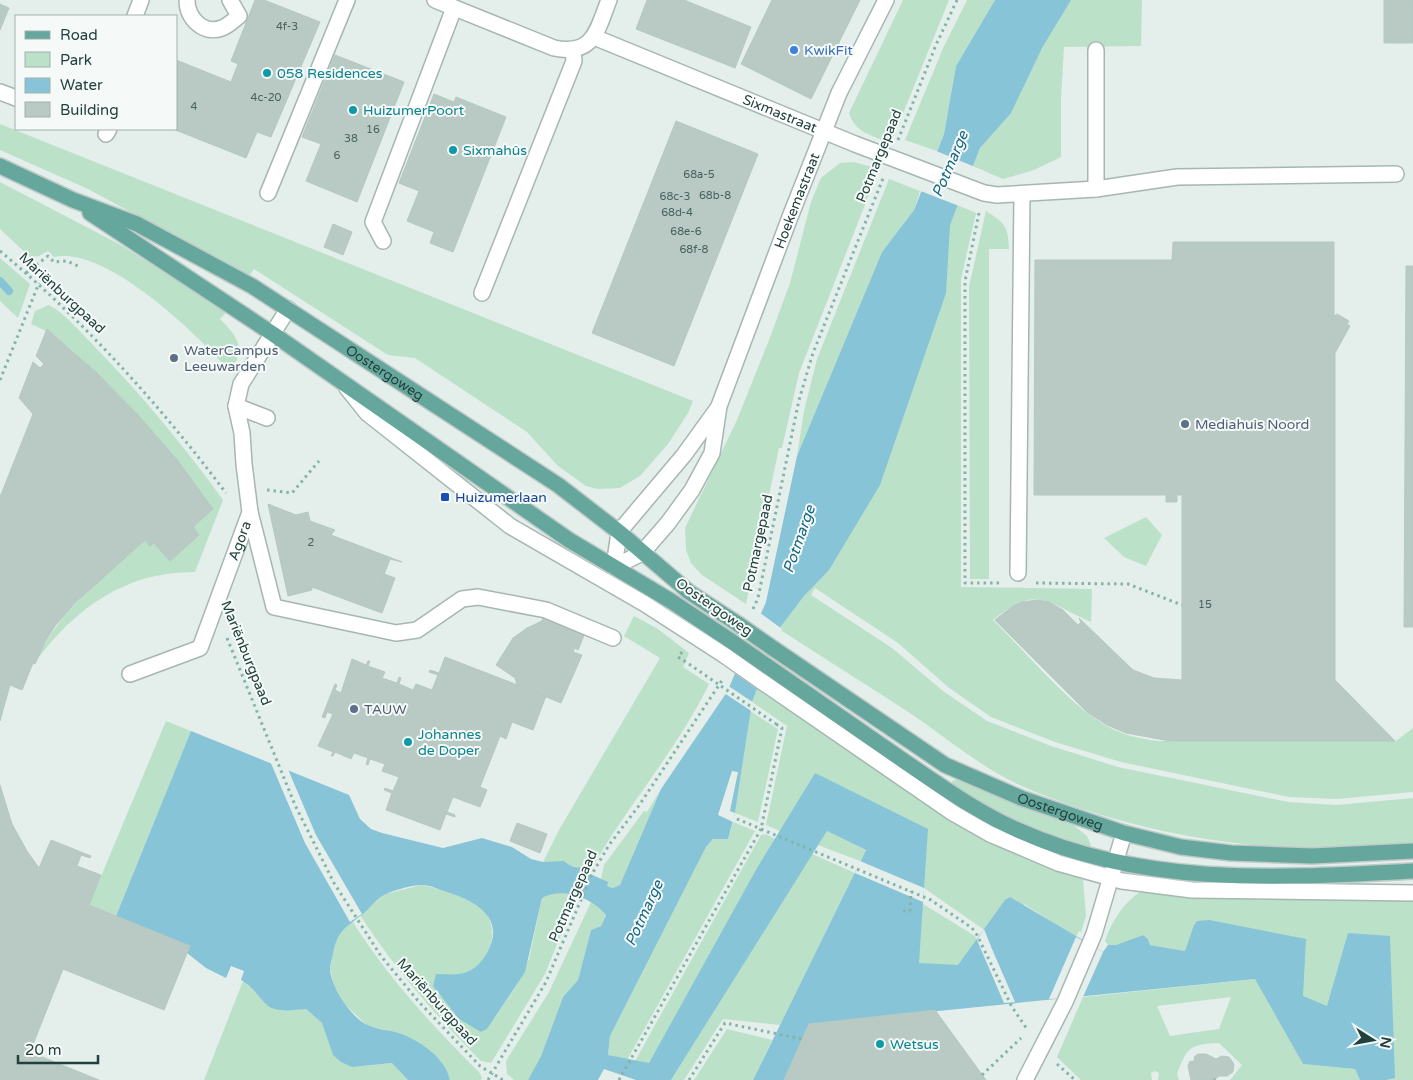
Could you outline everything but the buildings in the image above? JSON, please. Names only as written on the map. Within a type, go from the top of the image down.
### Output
[{"type":"main road","name":"Oostergoweg","points":[[0,166],[73,200],[137,224],[180,245],[288,309],[558,485],[619,532],[689,592],[945,765],[1021,798],[1124,833],[1181,847],[1231,853],[1312,856],[1413,850]]},
{"type":"main road","name":"Oostergoweg","points":[[73,200],[272,334],[536,518],[671,600],[946,790],[986,814],[1049,843],[1116,863],[1169,872],[1219,876],[1413,872]]},
{"type":"street","points":[[134,15],[141,0]]},
{"type":"street","points":[[183,9],[206,29],[223,28],[239,16],[230,0]]},
{"type":"street","points":[[268,193],[347,0]]},
{"type":"street","points":[[435,0],[554,48],[573,50],[584,46],[594,37],[609,0]]},
{"type":"street","name":"Hoekemastraat","points":[[614,567],[642,553],[668,523],[692,490],[712,452],[719,406],[823,131],[838,93],[886,0]]},
{"type":"street","points":[[383,241],[373,222],[454,8]]},
{"type":"street","name":"Sixmastraat","points":[[594,37],[823,131],[968,187],[997,195],[1096,189],[1177,177],[1396,174]]},
{"type":"street","points":[[482,293],[574,61],[573,50]]},
{"type":"street","points":[[1096,50],[1096,189]]},
{"type":"street","points":[[0,92],[15,98]]},
{"type":"street","points":[[1018,573],[1022,194]]},
{"type":"street","name":"Agora","points":[[130,674],[200,648],[250,512],[242,433],[236,406],[241,384],[288,309]]},
{"type":"street","name":"Oostergoweg","points":[[343,383],[367,413],[510,526],[645,604],[724,655],[954,813],[990,834],[1058,863],[1112,878],[1158,887],[1192,890],[1413,893]]},
{"type":"street","points":[[236,406],[266,418]]},
{"type":"street","name":"Hoekemastraat","points":[[619,532],[684,455],[719,406]]},
{"type":"street","points":[[250,512],[274,607],[396,633],[416,630],[462,599],[478,597],[546,610],[613,638]]},
{"type":"street","points":[[614,567],[619,532]]},
{"type":"street","points":[[1025,1080],[1065,1002],[1094,934],[1124,833]]},
{"type":"path","name":"Potmargepaad","points":[[751,615],[758,598],[799,400],[813,353],[936,45],[957,0]]},
{"type":"path","name":"Mariënburgpaad","points":[[0,250],[39,283],[165,414],[231,500],[246,487]]},
{"type":"path","points":[[26,273],[48,256],[54,262],[67,261],[78,266]]},
{"type":"path","points":[[0,380],[39,283]]},
{"type":"path","points":[[246,487],[292,493],[319,461]]},
{"type":"path","name":"Mariënburgpaad","points":[[215,609],[308,834],[356,918],[382,956],[440,1026],[480,1066],[503,1080]]},
{"type":"path","points":[[619,1080],[761,829],[782,728],[688,664]]},
{"type":"path","name":"Potmargepaad","points":[[488,1080],[546,982],[581,904],[592,874],[609,845],[638,807],[718,689],[726,673]]},
{"type":"path","points":[[734,818],[931,900],[972,928],[977,934],[1012,1007]]},
{"type":"path","points":[[903,911],[910,911],[910,891]]},
{"type":"path","points":[[689,1080],[725,1023],[802,1039]]},
{"type":"path","points":[[982,1075],[1028,1031]]},
{"type":"green space","points":[[903,0],[949,0],[891,143],[871,136],[860,129],[849,113]]},
{"type":"green space","points":[[967,0],[995,0],[956,66],[944,134],[937,151],[905,140],[944,46]]},
{"type":"green space","points":[[1058,0],[1142,0],[1141,46],[1064,47],[1061,98],[1061,157],[1034,170],[1003,179],[973,166],[980,148]]},
{"type":"green space","points":[[0,124],[693,401],[688,413],[668,444],[640,476],[620,488],[598,489],[586,486],[558,466],[527,432],[415,358],[388,355],[254,269],[249,276],[88,189],[0,150]]},
{"type":"green space","points":[[854,162],[879,169],[799,373],[782,448],[779,448],[746,604],[702,575],[691,563],[686,550],[685,528],[737,420],[769,340],[790,283],[811,202],[821,178],[840,163]]},
{"type":"green space","points":[[889,179],[920,191],[914,210],[882,252],[797,456],[804,411],[817,359]]},
{"type":"green space","points":[[0,182],[119,244],[227,311],[220,319],[236,338],[239,349],[231,372],[175,317],[150,296],[124,279],[99,265],[75,257],[54,257],[48,251],[39,256],[30,257],[0,229]]},
{"type":"green space","points":[[957,205],[976,213],[961,279],[961,587],[1092,589],[1091,622],[1042,600],[1021,602],[993,620],[1062,691],[1092,716],[1119,732],[1158,741],[1396,741],[1413,728],[1413,792],[1336,799],[1289,797],[1121,762],[1055,742],[991,717],[948,687],[898,643],[815,588],[811,595],[892,648],[943,691],[987,721],[1051,746],[1118,767],[1288,802],[1336,805],[1413,798],[1413,842],[1365,847],[1265,846],[1165,831],[1116,819],[1069,804],[1024,787],[994,772],[913,715],[779,629],[804,596]]},
{"type":"green space","points":[[986,211],[1004,226],[1008,235],[1009,249],[989,249],[989,579],[970,579],[969,287]]},
{"type":"green space","points":[[0,258],[30,284],[18,318],[0,301]]},
{"type":"green space","points":[[49,305],[73,324],[145,402],[223,500],[195,572],[170,573],[147,578],[105,596],[68,625],[36,661],[57,626],[70,610],[145,540],[150,546],[154,543],[198,537],[199,535],[193,527],[213,509],[157,436],[115,391],[47,329],[46,331],[31,324],[35,311]]},
{"type":"green space","points":[[1146,517],[1162,535],[1146,566],[1124,557],[1104,538]]},
{"type":"green space","points":[[634,616],[658,629],[689,653],[683,667],[709,684],[666,757],[618,826],[589,873],[579,868],[543,862],[559,830],[660,658],[624,636]]},
{"type":"green space","points":[[755,688],[768,697],[770,695],[958,823],[1005,849],[1083,879],[1086,916],[1081,932],[1079,931],[1076,937],[1024,904],[992,949],[983,929],[924,888],[906,881],[815,773],[780,831],[766,825],[787,726],[752,702]]},
{"type":"green space","points":[[750,711],[778,729],[758,822],[735,813]]},
{"type":"green space","points":[[166,721],[191,731],[116,916],[89,905]]},
{"type":"green space","points":[[958,779],[1072,824],[1087,836],[1091,845],[1088,847],[1053,835],[1002,813],[954,786],[952,781]]},
{"type":"green space","points":[[661,789],[620,885],[613,888],[607,886],[601,878],[604,865],[644,811],[647,812]]},
{"type":"green space","points":[[733,822],[755,831],[627,1060],[608,1055],[610,1036],[706,847],[713,839],[728,839]]},
{"type":"green space","points":[[827,831],[866,850],[860,861],[818,845]]},
{"type":"green space","points":[[766,834],[775,839],[649,1064],[635,1061],[761,835]]},
{"type":"green space","points":[[812,854],[855,873],[780,1025],[723,1019],[684,1080],[671,1080]]},
{"type":"green space","points":[[422,885],[451,892],[471,900],[485,911],[490,920],[492,939],[490,949],[478,966],[462,975],[436,975],[436,992],[481,1032],[487,1029],[516,986],[529,959],[542,898],[559,893],[576,897],[545,974],[491,1063],[481,1061],[432,1009],[387,954],[360,915],[385,894]]},
{"type":"green space","points":[[1141,891],[1192,897],[1413,899],[1413,1080],[1386,1080],[1384,1046],[1331,1024],[1288,987],[1185,951],[1150,945],[1148,939],[1143,935],[1116,945],[1108,945],[1105,941],[1115,919],[1129,901]]},
{"type":"green space","points":[[915,899],[975,936],[977,940],[967,969],[919,963]]},
{"type":"green space","points":[[591,902],[599,906],[606,914],[601,926],[591,930],[578,980],[563,997],[541,1056],[528,1080],[514,1080],[507,1074],[506,1061],[549,992]]},
{"type":"green space","points":[[352,921],[395,981],[427,1018],[479,1072],[481,1080],[450,1080],[441,1061],[425,1047],[399,1033],[368,1026],[345,1005],[334,985],[330,969],[336,938]]},
{"type":"green space","points":[[1256,979],[1303,1064],[1355,1069],[1360,1080],[1230,1080],[1242,1065],[1219,1043],[1202,1044],[1191,1049],[1184,1058],[1177,1074],[1179,1080],[1158,1080],[1159,1073],[1155,1071],[1151,1073],[1152,1080],[1081,1080],[1057,1057],[1083,997]],"holes":[[[1231,997],[1219,1029],[1170,1036],[1157,1006]]]},
{"type":"green space","points":[[243,981],[276,1007],[283,1009],[306,1009],[322,1023],[352,1067],[393,1063],[408,1080],[204,1080]]},
{"type":"green space","points":[[727,1029],[772,1040],[753,1080],[694,1080]]},
{"type":"water","name":"Potmarge","points":[[995,0],[1071,0],[1042,48],[1011,113],[980,148],[950,225],[946,293],[880,485],[829,570],[804,596],[779,629],[752,702],[735,813],[728,839],[713,839],[706,847],[610,1036],[608,1055],[649,1063],[757,868],[815,773],[928,829],[919,963],[958,965],[1005,900],[1010,897],[1103,952],[1108,945],[1116,945],[1143,935],[1148,939],[1150,945],[1185,951],[1197,921],[1209,920],[1306,939],[1303,996],[1327,1006],[1348,933],[1390,936],[1395,1078],[1360,1080],[1355,1069],[1303,1064],[1255,979],[809,1024],[784,1080],[753,1080],[866,850],[827,831],[671,1080],[636,1080],[604,1069],[598,1080],[528,1080],[541,1056],[563,997],[578,980],[591,930],[601,926],[606,915],[593,903],[576,896],[558,893],[542,898],[525,972],[487,1029],[481,1032],[459,1019],[433,986],[436,974],[459,974],[471,970],[482,961],[487,953],[492,940],[493,929],[490,920],[476,905],[466,899],[430,886],[409,887],[383,896],[340,935],[335,946],[330,969],[334,985],[350,1010],[363,1023],[399,1033],[423,1045],[443,1064],[450,1080],[408,1080],[392,1063],[352,1067],[341,1062],[333,1055],[322,1023],[306,1009],[285,1010],[271,1008],[250,986],[241,980],[244,971],[231,966],[226,978],[206,968],[187,953],[190,946],[116,916],[191,731],[349,795],[360,819],[371,829],[382,833],[443,848],[482,838],[512,847],[531,859],[543,862],[564,861],[571,866],[585,866],[586,872],[608,882],[607,886],[613,888],[620,885],[661,789],[727,692],[766,602],[797,456],[882,252],[914,210],[944,134],[956,66]]},
{"type":"pier","points":[[934,150],[975,167],[959,206],[918,190]]},
{"type":"pier","points":[[759,612],[782,629],[757,689],[733,672]]},
{"type":"pier","points":[[727,685],[754,703],[753,712],[724,693]]},
{"type":"pier","points":[[270,761],[287,767],[316,835],[362,914],[350,922],[305,843]]},
{"type":"pier","points":[[732,771],[738,772],[730,811],[735,813],[733,822],[718,815]]},
{"type":"pier","points":[[860,861],[924,888],[923,902],[855,873]]},
{"type":"pier","points":[[984,929],[1015,1002],[1004,1003],[977,940]]},
{"type":"pier","points":[[1076,937],[1103,952],[1083,997],[1049,999]]},
{"type":"waterway","points":[[0,281],[9,291]]},
{"type":"place","name":"KwikFit","points":[[794,50]]},
{"type":"place","name":"058 Residences","points":[[267,73]]},
{"type":"place","name":"HuizumerPoort","points":[[353,110]]},
{"type":"place","name":"Sixmahûs","points":[[453,150]]},
{"type":"place","name":"WaterCampus Leeuwarden","points":[[174,358]]},
{"type":"place","name":"Mediahuis Noord","points":[[1185,424]]},
{"type":"place","name":"Huizumerlaan","points":[[445,497]]},
{"type":"place","name":"TAUW","points":[[354,709]]},
{"type":"place","name":"Johannes de Doper","points":[[408,742]]},
{"type":"place","name":"Wetsus","points":[[880,1044]]}]
